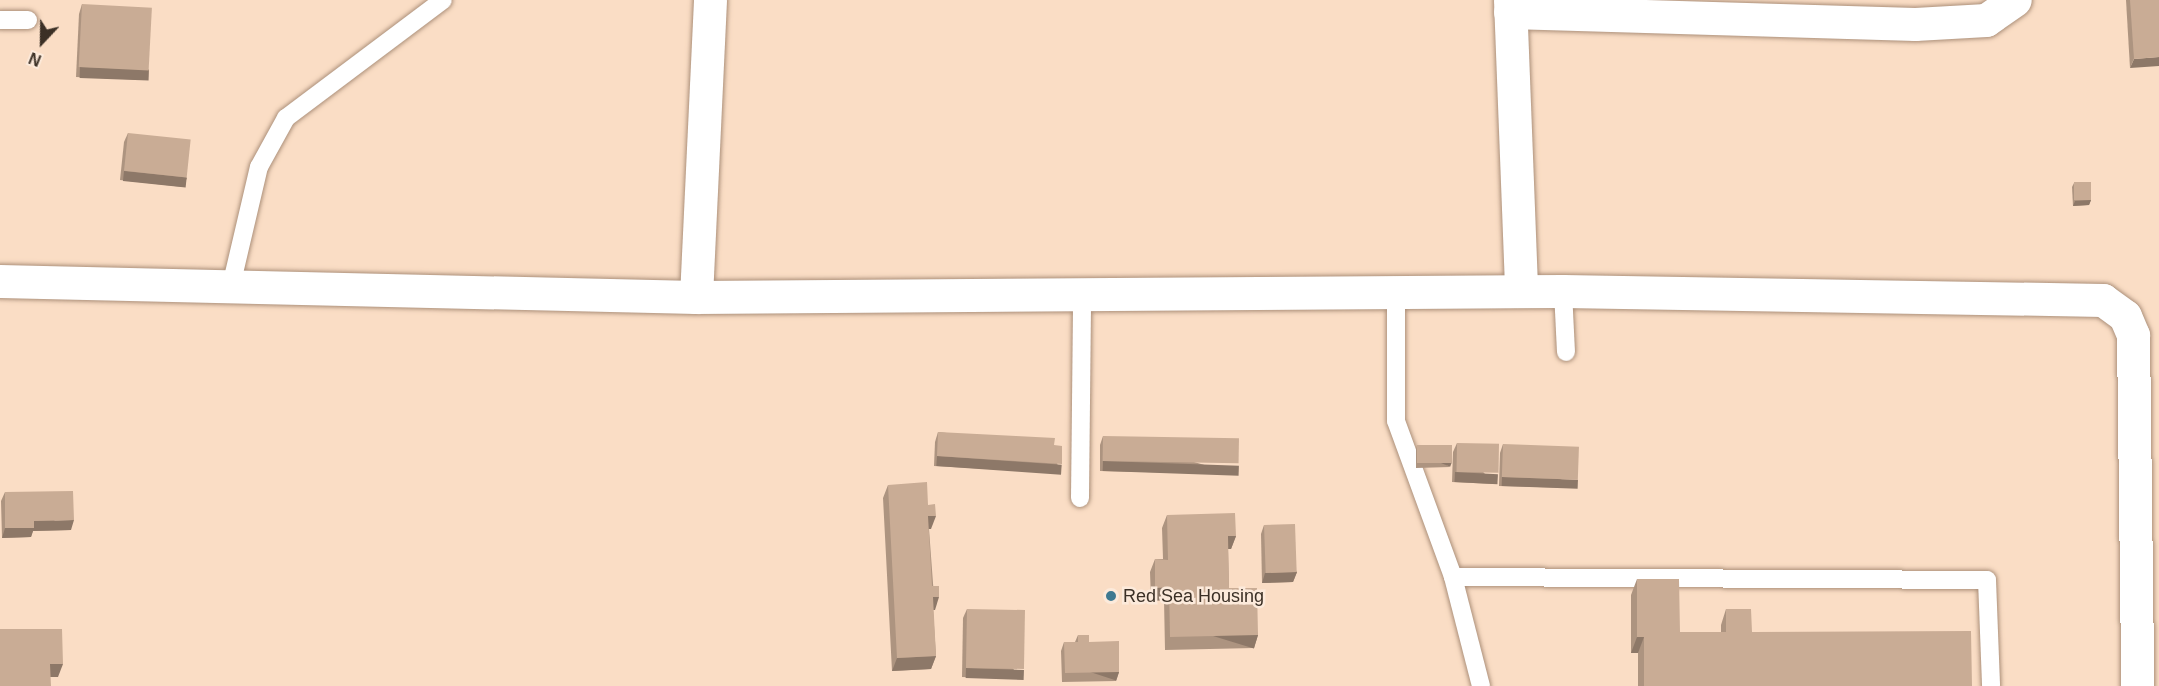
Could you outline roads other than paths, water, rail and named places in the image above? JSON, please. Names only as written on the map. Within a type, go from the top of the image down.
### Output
[{"type":"street","points":[[696,297],[710,0]]},
{"type":"street","points":[[1521,291],[1510,6],[1916,24],[1986,20],[2015,0]]},
{"type":"street","points":[[0,281],[696,297],[1563,291],[2103,300],[2125,316],[2133,334],[2137,686]]},
{"type":"lane","points":[[231,286],[259,167],[286,118],[443,0]]},
{"type":"lane","points":[[0,20],[28,20]]},
{"type":"lane","points":[[1396,291],[1396,421],[1453,577],[1481,686]]},
{"type":"lane","points":[[1563,291],[1566,352]]},
{"type":"lane","points":[[1080,498],[1082,294]]},
{"type":"lane","points":[[1453,577],[1987,580],[1991,686]]},
{"type":"place","name":"Red Sea Housing","points":[[1111,596]]}]
